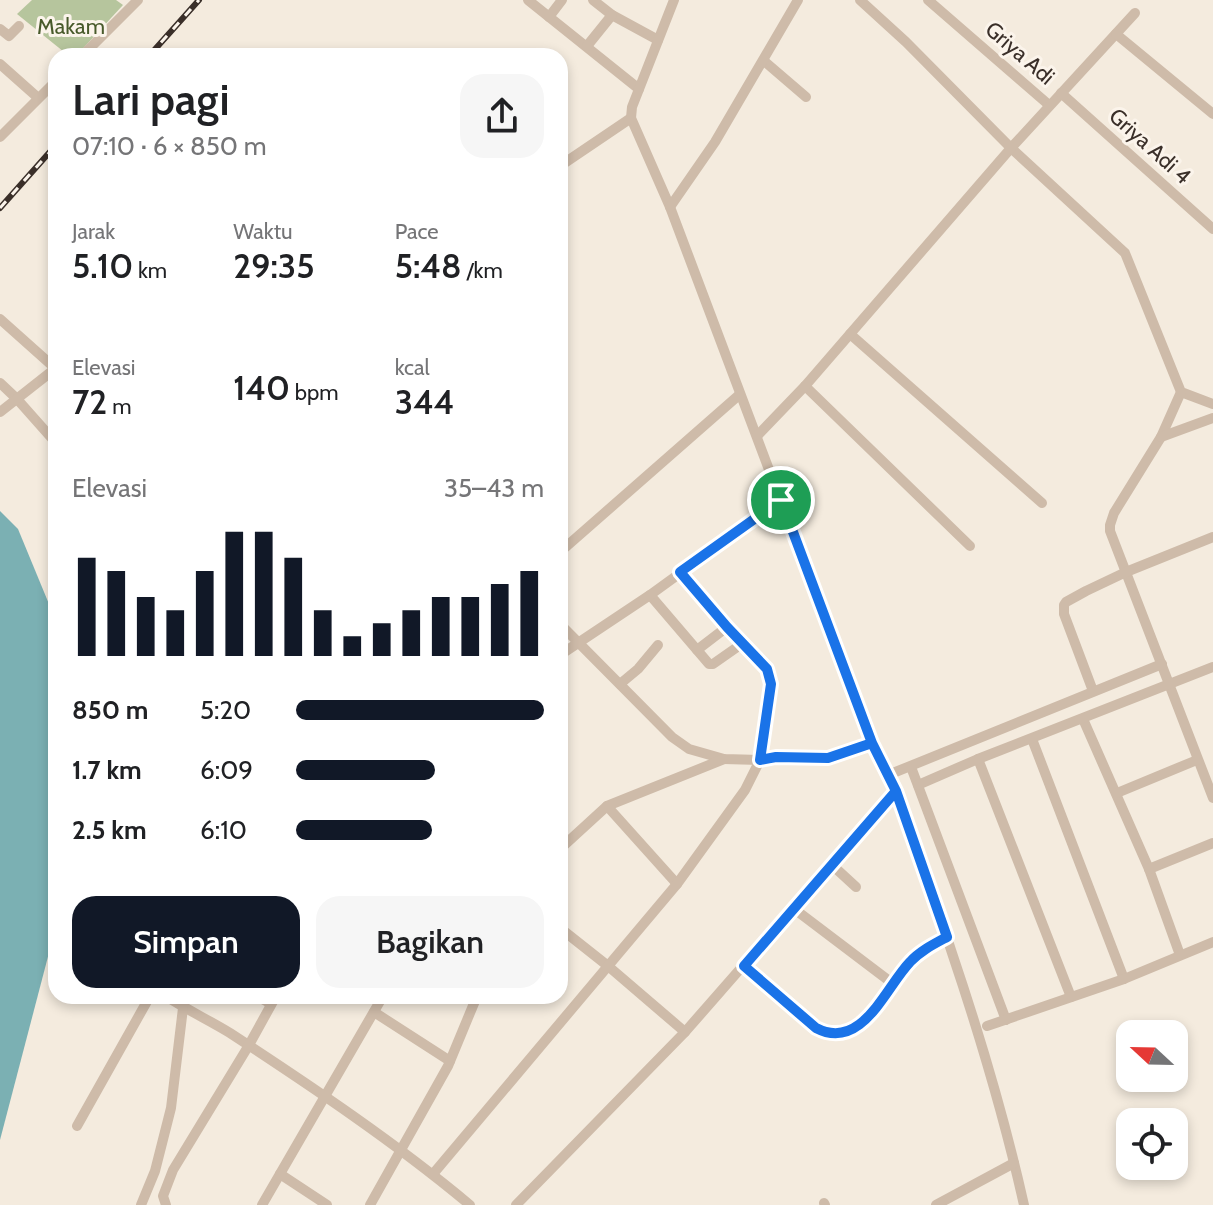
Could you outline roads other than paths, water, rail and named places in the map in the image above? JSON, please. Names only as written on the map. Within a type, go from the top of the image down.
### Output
[{"type":"street","points":[[90,48],[138,0]]},
{"type":"street","points":[[528,0],[639,89]]},
{"type":"street","points":[[549,17],[562,0]]},
{"type":"street","points":[[593,0],[612,15],[658,40]]},
{"type":"street","points":[[674,0],[632,107],[631,118],[670,207],[872,743],[896,791],[977,1029],[1024,1205]]},
{"type":"street","points":[[860,0],[916,51],[1011,148],[1125,253],[1181,392],[1161,437],[1114,513],[1110,531],[1213,798]]},
{"type":"street","name":"Griya Adi","points":[[928,0],[1049,105]]},
{"type":"street","points":[[670,207],[715,142],[764,61],[794,1]]},
{"type":"street","points":[[757,436],[805,386],[1049,105],[1135,13]]},
{"type":"street","points":[[587,46],[612,15]]},
{"type":"street","points":[[0,29],[9,36],[19,26]]},
{"type":"street","points":[[1116,34],[1213,114]]},
{"type":"street","points":[[764,61],[806,97]]},
{"type":"street","points":[[0,64],[36,96]]},
{"type":"street","points":[[3,129],[48,88]]},
{"type":"street","name":"Griya Adi 4","points":[[1061,93],[1213,229]]},
{"type":"street","points":[[568,161],[631,118]]},
{"type":"street","points":[[0,319],[48,362]]},
{"type":"street","points":[[850,334],[1042,503]]},
{"type":"street","points":[[0,412],[48,375]]},
{"type":"street","points":[[0,383],[48,432]]},
{"type":"street","points":[[805,386],[970,546]]},
{"type":"street","points":[[1181,392],[1213,404]]},
{"type":"street","points":[[568,545],[739,395]]},
{"type":"street","points":[[1161,437],[1213,418]]},
{"type":"street","points":[[568,650],[781,500]]},
{"type":"street","points":[[1093,691],[1064,614],[1064,605],[1126,572],[1213,537]]},
{"type":"street","points":[[433,1174],[677,884],[745,790],[760,760],[771,684],[767,669],[680,572]]},
{"type":"street","points":[[650,595],[707,663],[711,665],[743,643]]},
{"type":"street","points":[[697,650],[727,627]]},
{"type":"street","points":[[568,632],[672,737],[689,749],[724,759],[828,758],[872,743]]},
{"type":"street","points":[[620,684],[638,669],[658,645]]},
{"type":"street","points":[[888,775],[1162,664]]},
{"type":"street","points":[[918,785],[1213,667]]},
{"type":"street","points":[[1083,719],[1149,869],[1180,955]]},
{"type":"street","points":[[1032,739],[1124,979]]},
{"type":"street","points":[[568,842],[607,806],[724,759]]},
{"type":"street","points":[[978,759],[1071,997]]},
{"type":"street","points":[[1117,793],[1197,760]]},
{"type":"street","points":[[911,767],[1006,1020]]},
{"type":"street","points":[[516,1205],[685,1032],[896,791]]},
{"type":"street","points":[[607,806],[677,884]]},
{"type":"street","points":[[1149,869],[1213,843]]},
{"type":"street","points":[[831,864],[856,887]]},
{"type":"street","points":[[793,908],[892,983]]},
{"type":"street","points":[[568,934],[685,1032]]},
{"type":"street","points":[[744,966],[816,1028],[829,1033],[842,1033],[858,1026],[869,1016],[911,960],[947,937]]},
{"type":"street","points":[[987,1026],[1124,979],[1213,942]]},
{"type":"street","points":[[77,1126],[146,1004]]},
{"type":"street","points":[[177,1004],[249,1045],[433,1174],[470,1205]]},
{"type":"street","points":[[166,1205],[163,1196],[173,1170],[272,1004]]},
{"type":"street","points":[[262,1205],[378,1004]]},
{"type":"street","points":[[370,1205],[450,1061],[474,1004]]},
{"type":"street","points":[[141,1205],[155,1171],[171,1108],[183,1008]]},
{"type":"street","points":[[374,1012],[450,1061]]},
{"type":"street","points":[[936,1205],[1014,1163]]},
{"type":"street","points":[[155,1171],[173,1170]]},
{"type":"street","points":[[280,1174],[327,1205]]},
{"type":"water","points":[[0,511],[18,529],[48,602],[48,957],[0,1140]]},
{"type":"railway","points":[[156,48],[199,0]]},
{"type":"railway","points":[[0,208],[48,154]]},
{"type":"park label","name":"Makam","points":[[71,26]]}]
